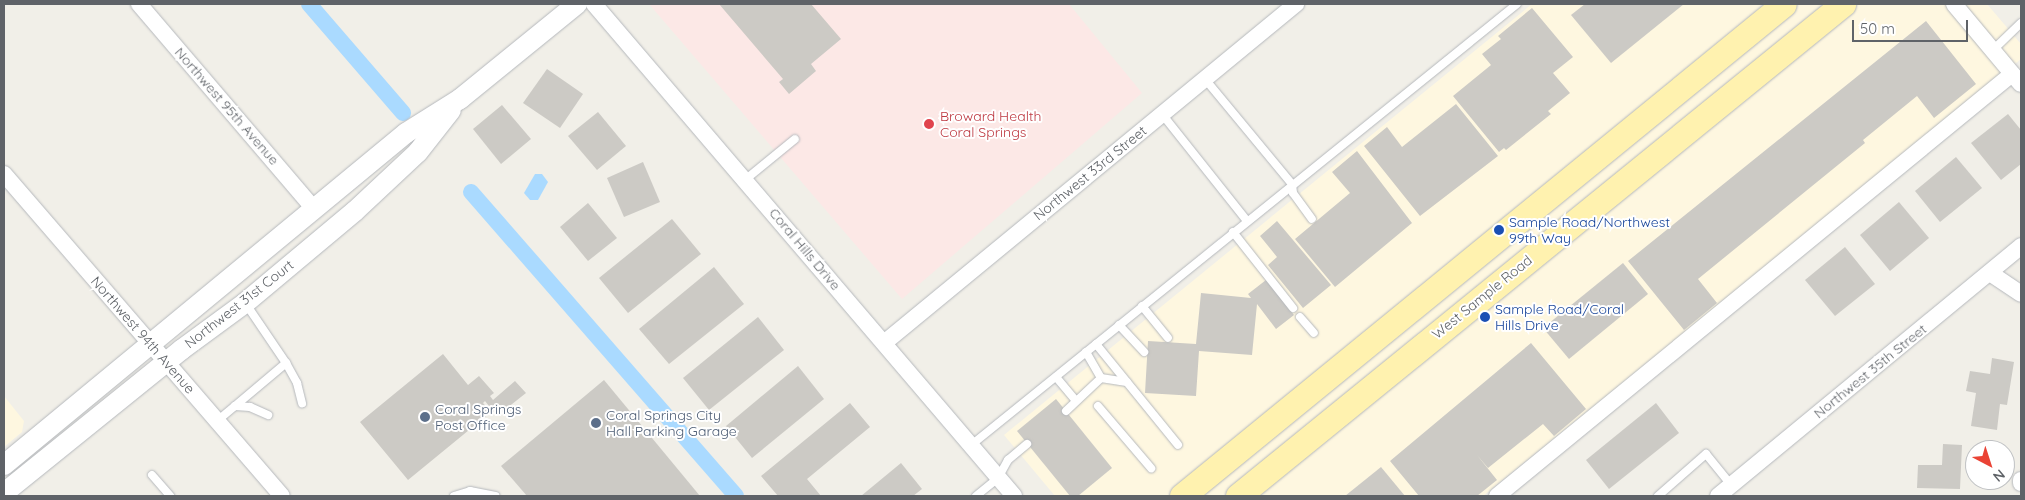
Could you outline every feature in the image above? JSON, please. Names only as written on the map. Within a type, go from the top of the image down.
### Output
[{"type":"main road","points":[[1182,496],[1784,4]]},
{"type":"main road","name":"West Sample Road","points":[[1238,496],[1843,4]]},
{"type":"main road","points":[[1498,284],[1507,253],[1571,197],[1617,140]]},
{"type":"main road","points":[[1430,339],[1473,279],[1475,257]]},
{"type":"street","name":"Northwest 95th Avenue","points":[[139,4],[314,209]]},
{"type":"street","name":"Northwest 31st Court","points":[[4,465],[406,133],[460,99],[577,4]]},
{"type":"street","name":"Coral Hills Drive","points":[[594,4],[746,179],[1014,496]]},
{"type":"street","name":"Northwest 33rd Street","points":[[884,343],[1296,4]]},
{"type":"street","points":[[1497,496],[2017,79],[1954,4]]},
{"type":"street","name":"Northwest 31st Court","points":[[4,493],[166,362],[245,303],[397,173],[418,152],[460,99]]},
{"type":"street","name":"Northwest 94th Avenue","points":[[4,174],[282,496]]},
{"type":"street","name":"Northwest 35th Street","points":[[1718,496],[2021,246]]},
{"type":"street","points":[[1990,273],[2021,294]]},
{"type":"lane","points":[[970,446],[1517,4]]},
{"type":"lane","points":[[1993,50],[2021,23]]},
{"type":"lane","points":[[1205,79],[1292,184],[1293,193],[1312,219]]},
{"type":"lane","points":[[1162,114],[1247,221]]},
{"type":"lane","points":[[746,179],[795,139]]},
{"type":"lane","points":[[1233,232],[1293,308]]},
{"type":"lane","points":[[245,303],[286,362],[297,383],[302,403]]},
{"type":"lane","points":[[1142,306],[1168,338]]},
{"type":"lane","points":[[1300,317],[1314,333]]},
{"type":"lane","points":[[1119,325],[1144,352]]},
{"type":"lane","points":[[1096,344],[1178,445]]},
{"type":"lane","points":[[1086,352],[1101,378]]},
{"type":"lane","points":[[217,421],[286,362]]},
{"type":"lane","points":[[1056,377],[1075,400]]},
{"type":"lane","points":[[1066,411],[1075,400],[1101,378],[1127,382]]},
{"type":"lane","points":[[235,406],[250,407],[268,415]]},
{"type":"lane","points":[[1098,406],[1151,468]]},
{"type":"lane","points":[[976,496],[998,478],[1008,460],[1026,445]]},
{"type":"lane","points":[[1658,496],[1706,454],[1731,485]]},
{"type":"lane","points":[[152,475],[170,496]]},
{"type":"lane","points":[[454,496],[470,491],[496,496]]},
{"type":"shaded area","name":"Broward Health Coral Springs","points":[[649,4],[1069,4],[1142,93],[902,299]]},
{"type":"shaded area","points":[[1532,4],[1987,4],[2021,44],[2021,59],[1483,496],[1055,496],[1004,435]]},
{"type":"shaded area","points":[[4,396],[24,421],[22,432],[4,447]]},
{"type":"water","points":[[535,174],[542,174],[548,182],[538,200],[530,200],[524,193]]},
{"type":"building","points":[[719,4],[811,4],[841,39],[811,64],[816,71],[789,94],[779,82],[783,79]]},
{"type":"building","points":[[1585,4],[1684,4],[1611,63],[1571,15]]},
{"type":"building","points":[[1532,8],[1573,57],[1553,73],[1570,93],[1548,111],[1551,114],[1506,150],[1504,148],[1499,152],[1453,96],[1491,65],[1482,54],[1501,39],[1498,36]]},
{"type":"building","points":[[1926,21],[1976,84],[1934,118],[1917,96],[1863,140],[1865,143],[1698,279],[1717,303],[1684,330],[1628,261]]},
{"type":"building","points":[[547,69],[583,94],[560,128],[523,103]]},
{"type":"building","points":[[1456,104],[1498,156],[1420,216],[1364,146],[1387,127],[1402,147]]},
{"type":"building","points":[[502,105],[531,139],[501,164],[473,129]]},
{"type":"building","points":[[598,112],[626,146],[597,170],[568,136]]},
{"type":"building","points":[[2008,114],[2021,130],[2021,164],[2001,180],[1971,143]]},
{"type":"building","points":[[1357,151],[1412,223],[1335,287],[1295,239],[1350,193],[1332,172]]},
{"type":"building","points":[[1956,157],[1982,188],[1940,222],[1915,191]]},
{"type":"building","points":[[643,162],[660,202],[624,217],[607,178]]},
{"type":"building","points":[[1899,202],[1929,238],[1890,271],[1860,235]]},
{"type":"building","points":[[588,203],[617,238],[588,261],[560,227]]},
{"type":"building","points":[[672,219],[701,254],[628,313],[599,278]]},
{"type":"building","points":[[1277,221],[1331,285],[1303,308],[1268,265],[1277,257],[1260,236]]},
{"type":"building","points":[[1845,247],[1875,284],[1835,316],[1805,280]]},
{"type":"building","points":[[1623,263],[1648,294],[1569,359],[1543,328]]},
{"type":"building","points":[[714,267],[744,304],[669,364],[639,329]]},
{"type":"building","points":[[1266,280],[1294,315],[1276,329],[1257,304],[1252,355],[1199,351],[1196,396],[1145,393],[1148,341],[1196,344],[1201,293],[1251,298],[1248,294]]},
{"type":"building","points":[[758,317],[784,350],[709,410],[683,378]]},
{"type":"building","points":[[1531,343],[1586,409],[1554,436],[1543,424],[1488,468],[1477,455],[1497,480],[1477,496],[1419,496],[1390,461]]},
{"type":"building","name":"Coral Springs Post Office","points":[[443,354],[468,385],[479,376],[494,393],[490,396],[493,400],[515,381],[526,393],[497,416],[485,401],[483,403],[491,412],[408,480],[360,422]]},
{"type":"building","points":[[1992,358],[2014,362],[2007,405],[2000,404],[1997,430],[1971,426],[1976,393],[1966,391],[1970,371],[1990,374]]},
{"type":"building","points":[[798,366],[824,399],[752,458],[726,426]]},
{"type":"building","name":"Coral Springs City Hall Parking Garage","points":[[604,380],[700,496],[527,496],[501,466]]},
{"type":"building","points":[[1056,399],[1112,468],[1078,496],[1070,496],[1017,431]]},
{"type":"building","points":[[850,403],[870,427],[807,479],[821,496],[778,496],[761,476]]},
{"type":"building","points":[[1656,403],[1679,433],[1609,489],[1586,460]]},
{"type":"building","points":[[1943,444],[1962,445],[1960,489],[1917,488],[1918,465],[1942,465]]},
{"type":"building","points":[[901,463],[922,489],[913,496],[861,496]]},
{"type":"building","points":[[1381,467],[1405,496],[1345,496]]},
{"type":"waterway","points":[[309,4],[403,113]]},
{"type":"waterway","points":[[471,192],[736,496]]},
{"type":"place","name":"Broward Health Coral Springs","points":[[929,124]]},
{"type":"place","name":"Sample Road/Northwest 99th Way","points":[[1499,230]]},
{"type":"place","name":"Sample Road/Coral Hills Drive","points":[[1485,317]]},
{"type":"place","name":"Coral Springs Post Office","points":[[425,417]]},
{"type":"place","name":"Coral Springs City Hall Parking Garage","points":[[596,423]]}]
